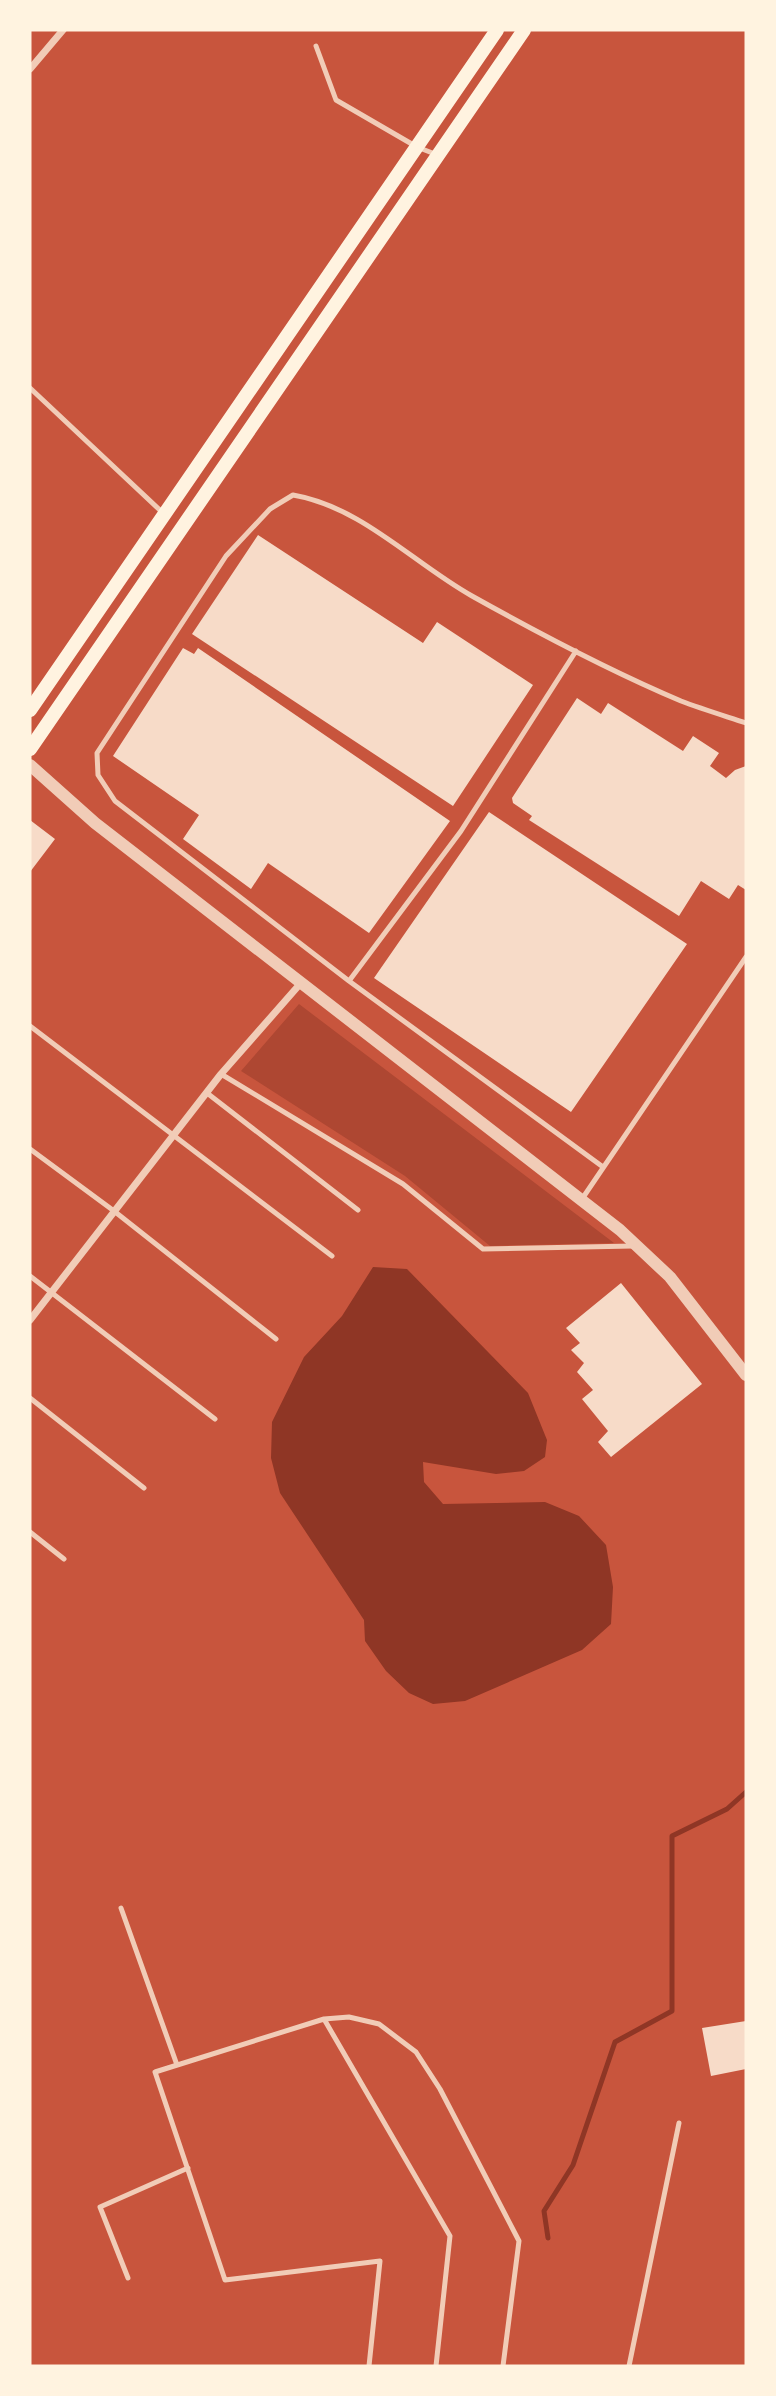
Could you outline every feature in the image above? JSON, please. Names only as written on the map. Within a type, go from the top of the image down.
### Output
[{"type":"main road","points":[[30,710],[496,30]]},
{"type":"main road","points":[[30,748],[524,30]]},
{"type":"street","points":[[30,69],[64,30]]},
{"type":"street","points":[[30,765],[95,822],[300,984],[418,1071],[582,1199],[638,1246],[670,1277],[746,1374]]},
{"type":"street","points":[[30,1320],[221,1074],[300,984]]},
{"type":"lane","points":[[316,46],[336,100],[417,147],[438,156]]},
{"type":"lane","points":[[30,388],[164,514]]},
{"type":"lane","points":[[603,1167],[349,981],[115,801],[98,775],[97,754],[226,556],[270,509],[293,495],[315,499],[352,516],[469,594],[576,651],[682,701],[746,723]]},
{"type":"lane","points":[[349,981],[461,831],[576,651]]},
{"type":"lane","points":[[582,1199],[746,957]]},
{"type":"lane","points":[[30,1026],[331,1256]]},
{"type":"lane","points":[[221,1074],[403,1184],[483,1249],[638,1246]]},
{"type":"lane","points":[[207,1093],[358,1210]]},
{"type":"lane","points":[[30,1149],[114,1211],[276,1339]]},
{"type":"lane","points":[[30,1276],[215,1419]]},
{"type":"lane","points":[[30,1398],[144,1488]]},
{"type":"lane","points":[[30,1532],[64,1559]]},
{"type":"lane","points":[[121,1908],[177,2065]]},
{"type":"lane","points":[[369,2366],[380,2261],[225,2280],[155,2072],[324,2019],[349,2017],[379,2024],[416,2052],[440,2089],[519,2241],[503,2366]]},
{"type":"lane","points":[[324,2019],[450,2236],[436,2366]]},
{"type":"lane","points":[[629,2366],[679,2123]]},
{"type":"lane","points":[[128,2278],[100,2207],[188,2168]]},
{"type":"shaded area","points":[[299,1004],[614,1243],[490,1246],[405,1176],[241,1071]]},
{"type":"shaded area","points":[[373,1267],[407,1269],[528,1393],[547,1440],[545,1457],[524,1471],[496,1474],[423,1462],[424,1482],[443,1504],[545,1502],[579,1516],[606,1545],[613,1587],[611,1624],[582,1650],[465,1701],[433,1704],[409,1693],[386,1671],[365,1641],[364,1620],[280,1493],[271,1458],[272,1422],[304,1357],[342,1316]]},
{"type":"building","points":[[258,535],[423,643],[437,622],[533,685],[453,806],[192,634]]},
{"type":"building","points":[[183,648],[194,654],[198,648],[450,821],[369,933],[268,863],[251,889],[183,839],[199,815],[113,756]]},
{"type":"building","points":[[577,698],[601,714],[608,703],[683,751],[693,736],[719,753],[710,766],[726,778],[735,770],[746,766],[746,890],[738,885],[729,899],[701,881],[679,916],[529,820],[532,816],[513,803],[512,798]]},
{"type":"building","points":[[489,812],[687,944],[571,1112],[374,978]]},
{"type":"building","points":[[30,820],[55,839],[30,872]]},
{"type":"building","points":[[621,1283],[702,1384],[611,1457],[598,1442],[608,1431],[582,1399],[593,1390],[577,1372],[584,1363],[571,1350],[580,1343],[566,1328]]},
{"type":"building","points":[[746,2021],[746,2069],[711,2076],[702,2028]]},
{"type":"waterway","points":[[548,2238],[544,2211],[573,2165],[615,2042],[672,2011],[672,1836],[727,1809],[746,1792]]}]
